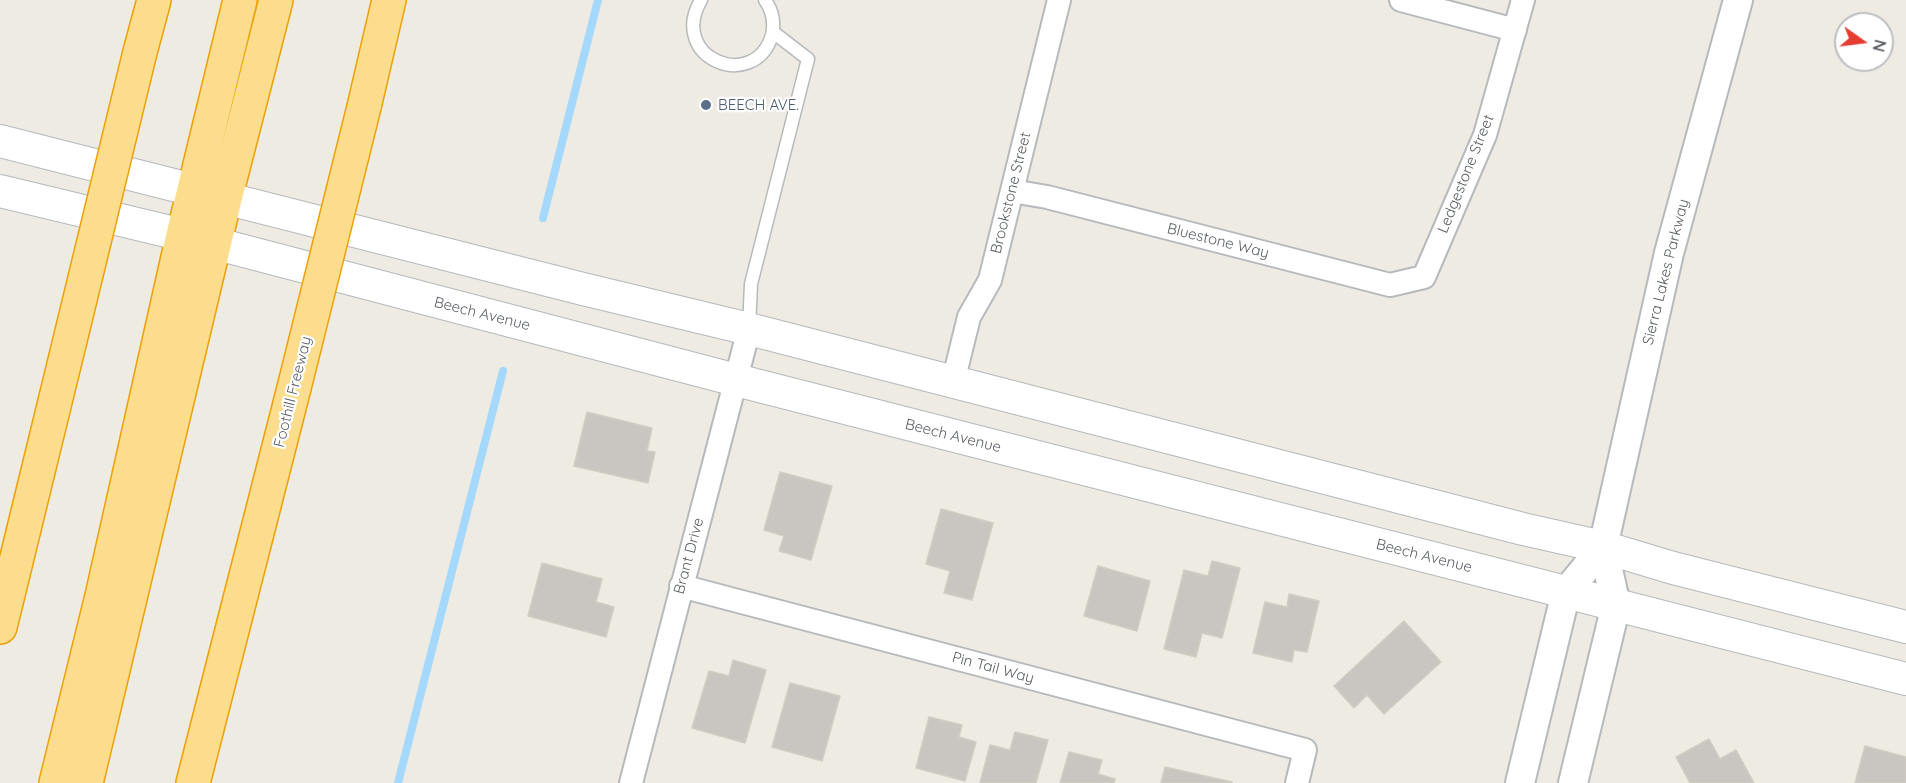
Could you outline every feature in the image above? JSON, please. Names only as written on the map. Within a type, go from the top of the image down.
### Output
[{"type":"highway","points":[[0,627],[153,0]]},
{"type":"highway","points":[[56,783],[105,584],[193,191],[240,0]]},
{"type":"highway","points":[[86,783],[225,199],[276,0]]},
{"type":"highway","name":"Foothill Freeway","points":[[193,783],[294,388],[389,0]]},
{"type":"main road","points":[[0,141],[749,329],[1511,526],[1603,547],[1673,568],[1906,627]]},
{"type":"main road","name":"Beech Avenue","points":[[0,191],[215,243],[736,380],[1906,680]]},
{"type":"street","name":"Brookstone Street","points":[[953,382],[969,317],[990,280],[1059,0]]},
{"type":"street","points":[[1401,0],[1515,30]]},
{"type":"street","name":"Ledgestone Street","points":[[1424,277],[1485,135],[1523,0]]},
{"type":"street","name":"Sierra Lakes Parkway","points":[[1573,783],[1616,605],[1603,547],[1669,253],[1738,0]]},
{"type":"street","name":"Bluestone Way","points":[[1012,191],[1390,285],[1424,277]]},
{"type":"street","name":"Brant Drive","points":[[631,783],[749,329]]},
{"type":"street","name":"Sierra Lakes Parkway","points":[[1520,783],[1566,592],[1603,547]]},
{"type":"street","name":"Pin Tail Way","points":[[681,586],[1305,750],[1297,783]]},
{"type":"lane","points":[[701,0],[695,10],[694,37],[701,50],[711,59],[723,64],[736,65],[755,58],[769,44],[773,32],[773,18],[765,0]]},
{"type":"lane","points":[[749,329],[751,284],[808,59],[773,32]]},
{"type":"building","points":[[587,412],[652,428],[647,451],[655,452],[648,483],[574,466]]},
{"type":"building","points":[[780,472],[832,486],[811,560],[779,551],[784,536],[764,530]]},
{"type":"building","points":[[941,509],[993,523],[972,600],[944,593],[950,571],[926,564]]},
{"type":"building","points":[[1212,561],[1240,568],[1222,638],[1202,633],[1196,657],[1164,649],[1184,570],[1208,576]]},
{"type":"building","points":[[542,563],[602,579],[596,602],[614,607],[606,637],[528,616]]},
{"type":"building","points":[[1098,566],[1150,581],[1137,631],[1084,616]]},
{"type":"building","points":[[1289,594],[1319,601],[1307,652],[1294,650],[1292,662],[1253,653],[1265,602],[1287,607]]},
{"type":"building","points":[[1404,621],[1441,662],[1384,714],[1367,695],[1354,708],[1334,686]]},
{"type":"building","points":[[733,660],[766,670],[745,743],[692,728],[709,671],[729,676]]},
{"type":"building","points":[[790,683],[840,696],[822,761],[772,747]]},
{"type":"building","points":[[929,717],[962,725],[959,737],[976,742],[965,781],[916,768]]},
{"type":"building","points":[[1015,732],[1048,740],[1036,783],[980,783],[990,745],[1010,750]]},
{"type":"building","points":[[1709,739],[1720,759],[1736,750],[1754,783],[1690,783],[1676,757]]},
{"type":"building","points":[[1865,746],[1906,757],[1906,783],[1855,783]]},
{"type":"building","points":[[1069,752],[1102,760],[1098,774],[1115,779],[1114,783],[1060,783]]},
{"type":"building","points":[[1165,767],[1232,782],[1232,783],[1161,783]]},
{"type":"waterway","points":[[543,218],[598,0]]},
{"type":"waterway","points":[[398,783],[503,371]]},
{"type":"place","name":"BEECH AVE.","points":[[706,105]]}]
